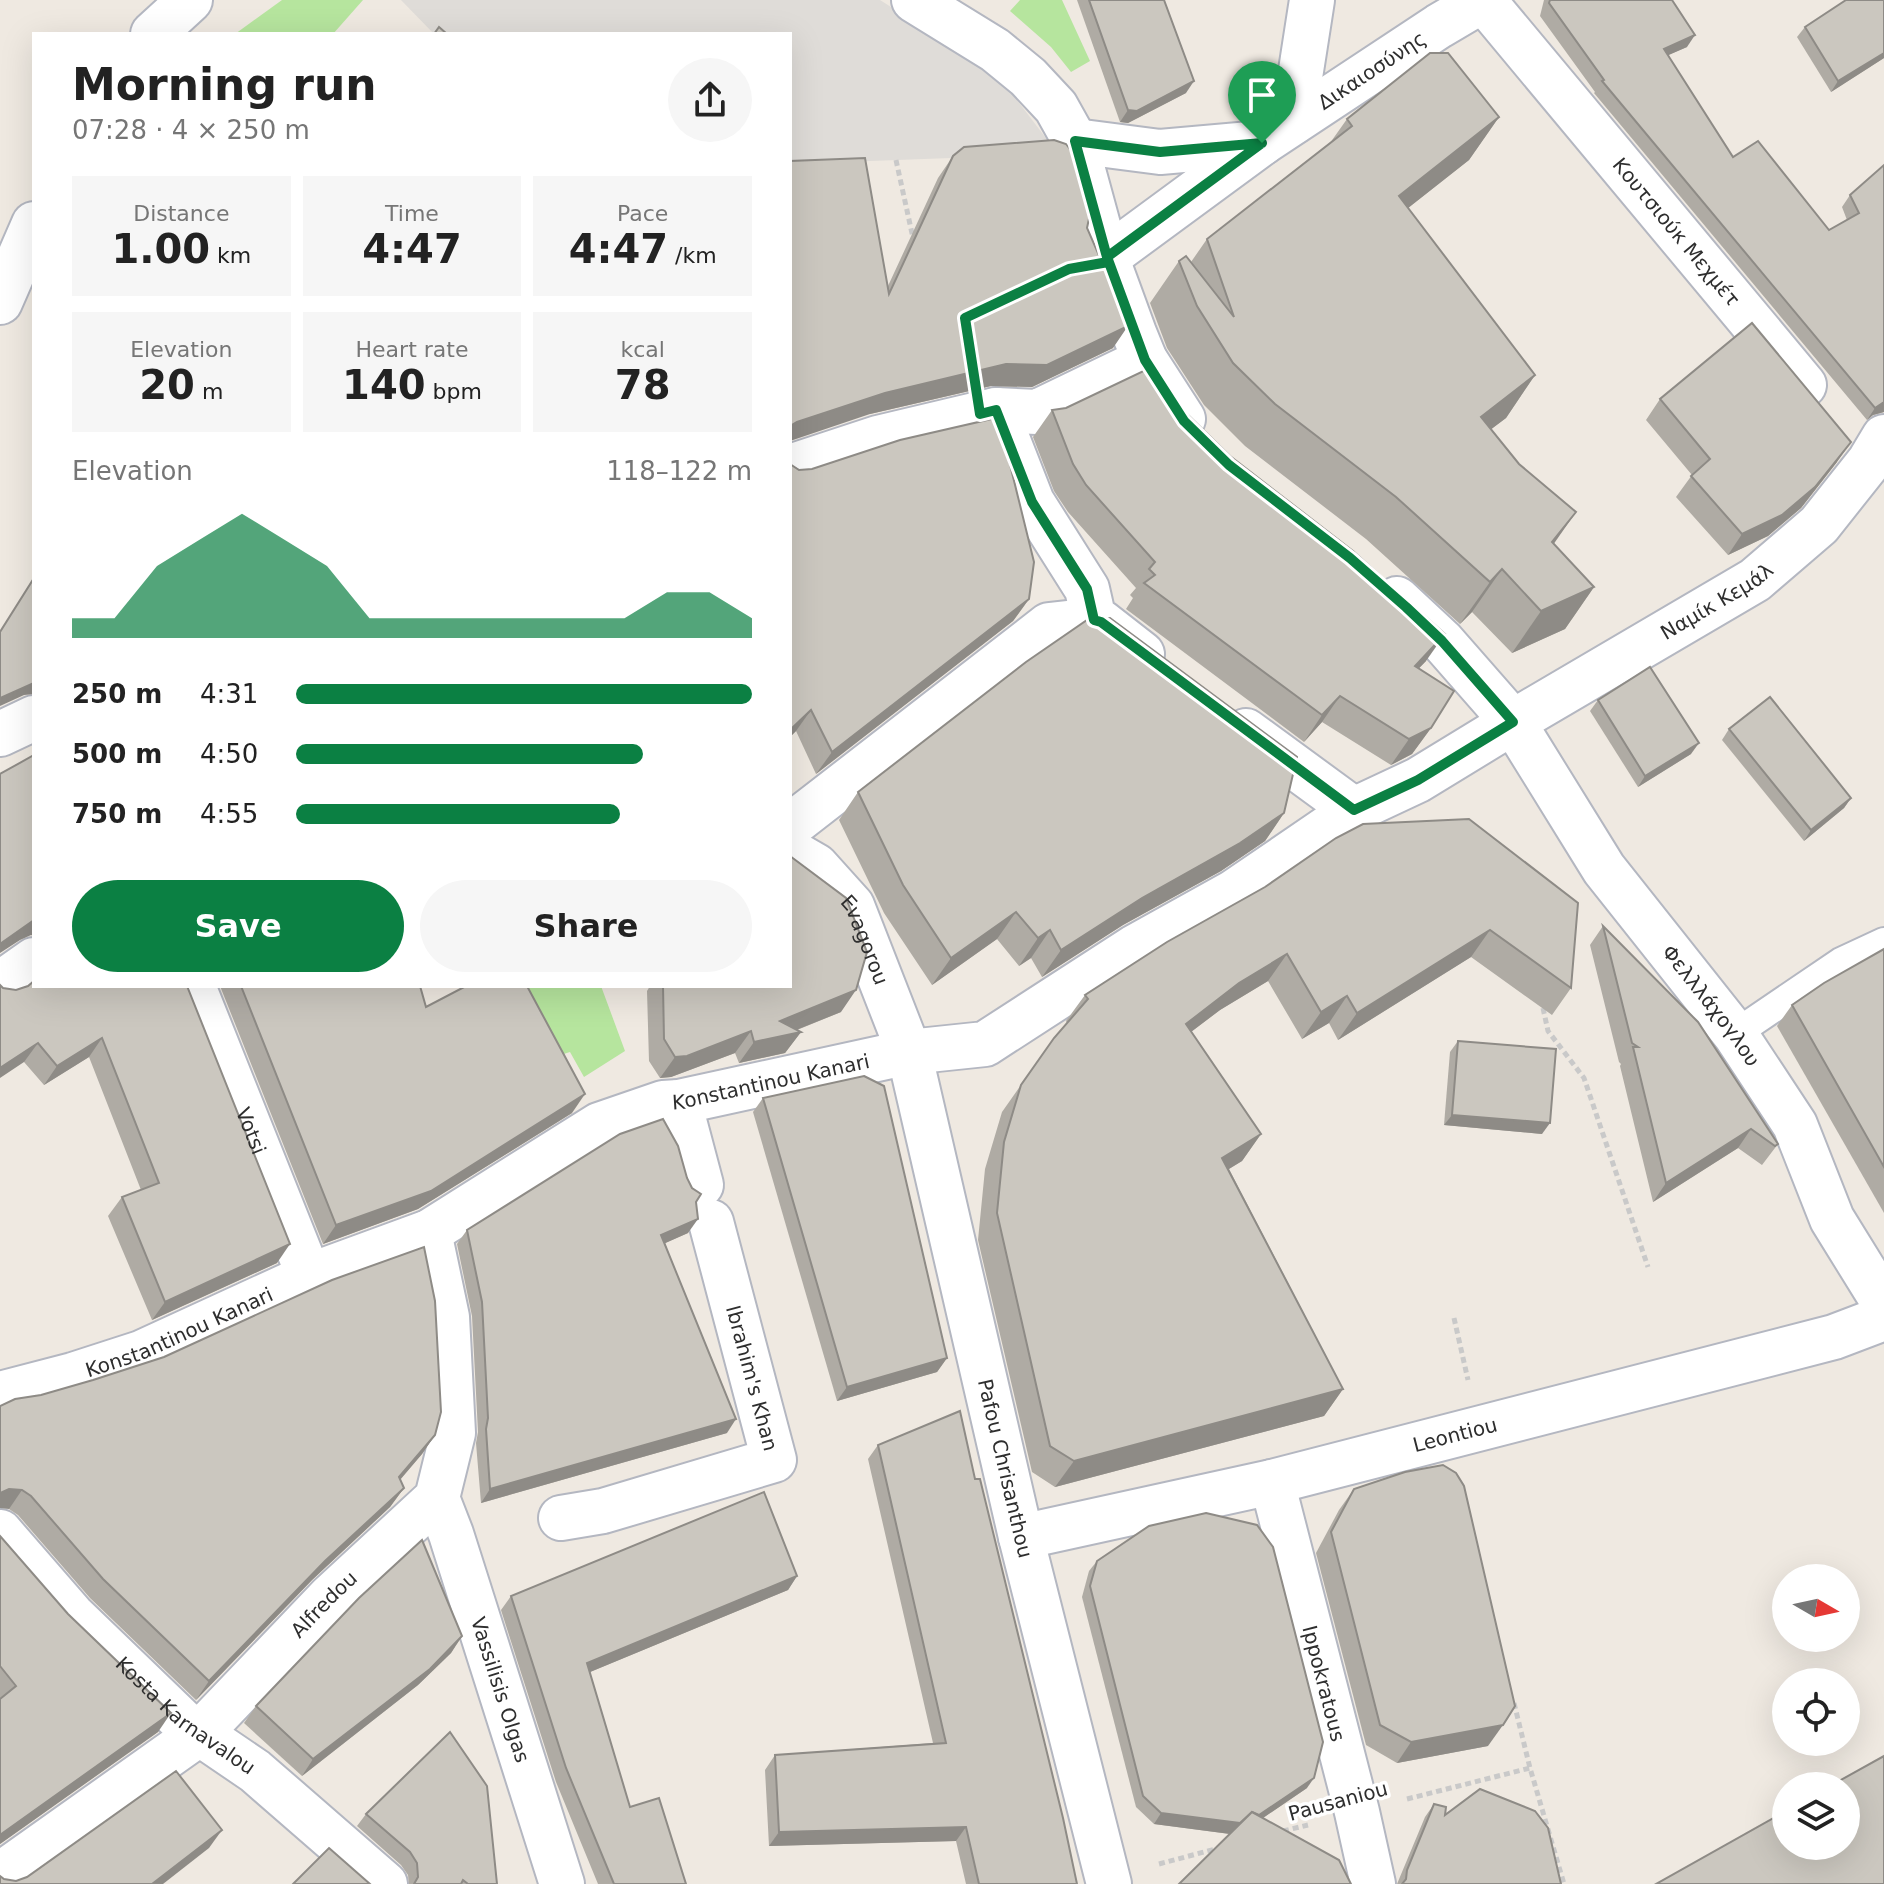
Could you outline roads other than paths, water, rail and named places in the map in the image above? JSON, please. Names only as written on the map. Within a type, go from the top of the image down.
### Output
[{"type":"street","points":[[155,32],[190,0]]},
{"type":"street","points":[[914,0],[995,50],[1028,77],[1056,107],[1075,141],[1107,257],[1145,360],[1184,421],[1206,443]]},
{"type":"street","points":[[1277,132],[1312,0]]},
{"type":"street","name":"Δικαιοσύνης","points":[[1107,257],[1277,132],[1483,0]]},
{"type":"street","name":"Κουτσιούκ Μεχμέτ","points":[[1483,0],[1833,420],[1876,450]]},
{"type":"street","name":"Δικαιοσύνης","points":[[1075,141],[1160,152],[1277,132]]},
{"type":"street","points":[[1,294],[32,228]]},
{"type":"street","points":[[792,466],[878,438],[996,410],[1037,412],[1145,360]]},
{"type":"street","points":[[996,410],[1032,502],[1087,589],[1094,620]]},
{"type":"street","name":"Ναμίκ Κεμάλ","points":[[1513,722],[1755,580],[1819,525],[1876,450]]},
{"type":"street","name":"Φελλλάχογλου","points":[[1373,578],[1442,641],[1513,722],[1604,869],[1735,1034],[1795,1125],[1832,1219],[1884,1303]]},
{"type":"street","points":[[792,824],[1049,625],[1101,622],[1171,676]]},
{"type":"street","points":[[1219,711],[1354,810]]},
{"type":"street","points":[[0,734],[32,719]]},
{"type":"street","name":"Konstantinou Kanari","points":[[0,1394],[141,1353],[309,1276],[429,1232],[599,1125],[663,1103],[909,1052],[985,1044],[1135,947],[1234,892],[1354,810],[1418,780],[1513,722]]},
{"type":"street","name":"Evagorou","points":[[792,852],[816,866],[852,906],[909,1052]]},
{"type":"street","points":[[0,984],[32,961]]},
{"type":"street","name":"Votsi","points":[[194,988],[309,1276]]},
{"type":"street","name":"Pafou Chrisanthou","points":[[909,1052],[1021,1537],[1108,1881]]},
{"type":"street","name":"Ibrahim's Khan","points":[[561,1518],[603,1511],[774,1460],[679,1102]]},
{"type":"street","points":[[429,1232],[447,1317],[453,1433],[437,1498]]},
{"type":"street","name":"Leontiou","points":[[1021,1537],[1272,1482],[1834,1337],[1884,1318]]},
{"type":"street","name":"Ippokratous","points":[[1272,1482],[1373,1884]]},
{"type":"street","name":"Alfredou","points":[[0,1875],[200,1733],[330,1597],[437,1498]]},
{"type":"street","name":"Vassilisis Olgas","points":[[437,1498],[562,1884]]},
{"type":"street","name":"Kosta Karnavalou","points":[[0,1532],[72,1615],[183,1722],[255,1771],[385,1884]]},
{"type":"lane","points":[[1735,1034],[1841,962],[1884,942]]}]
